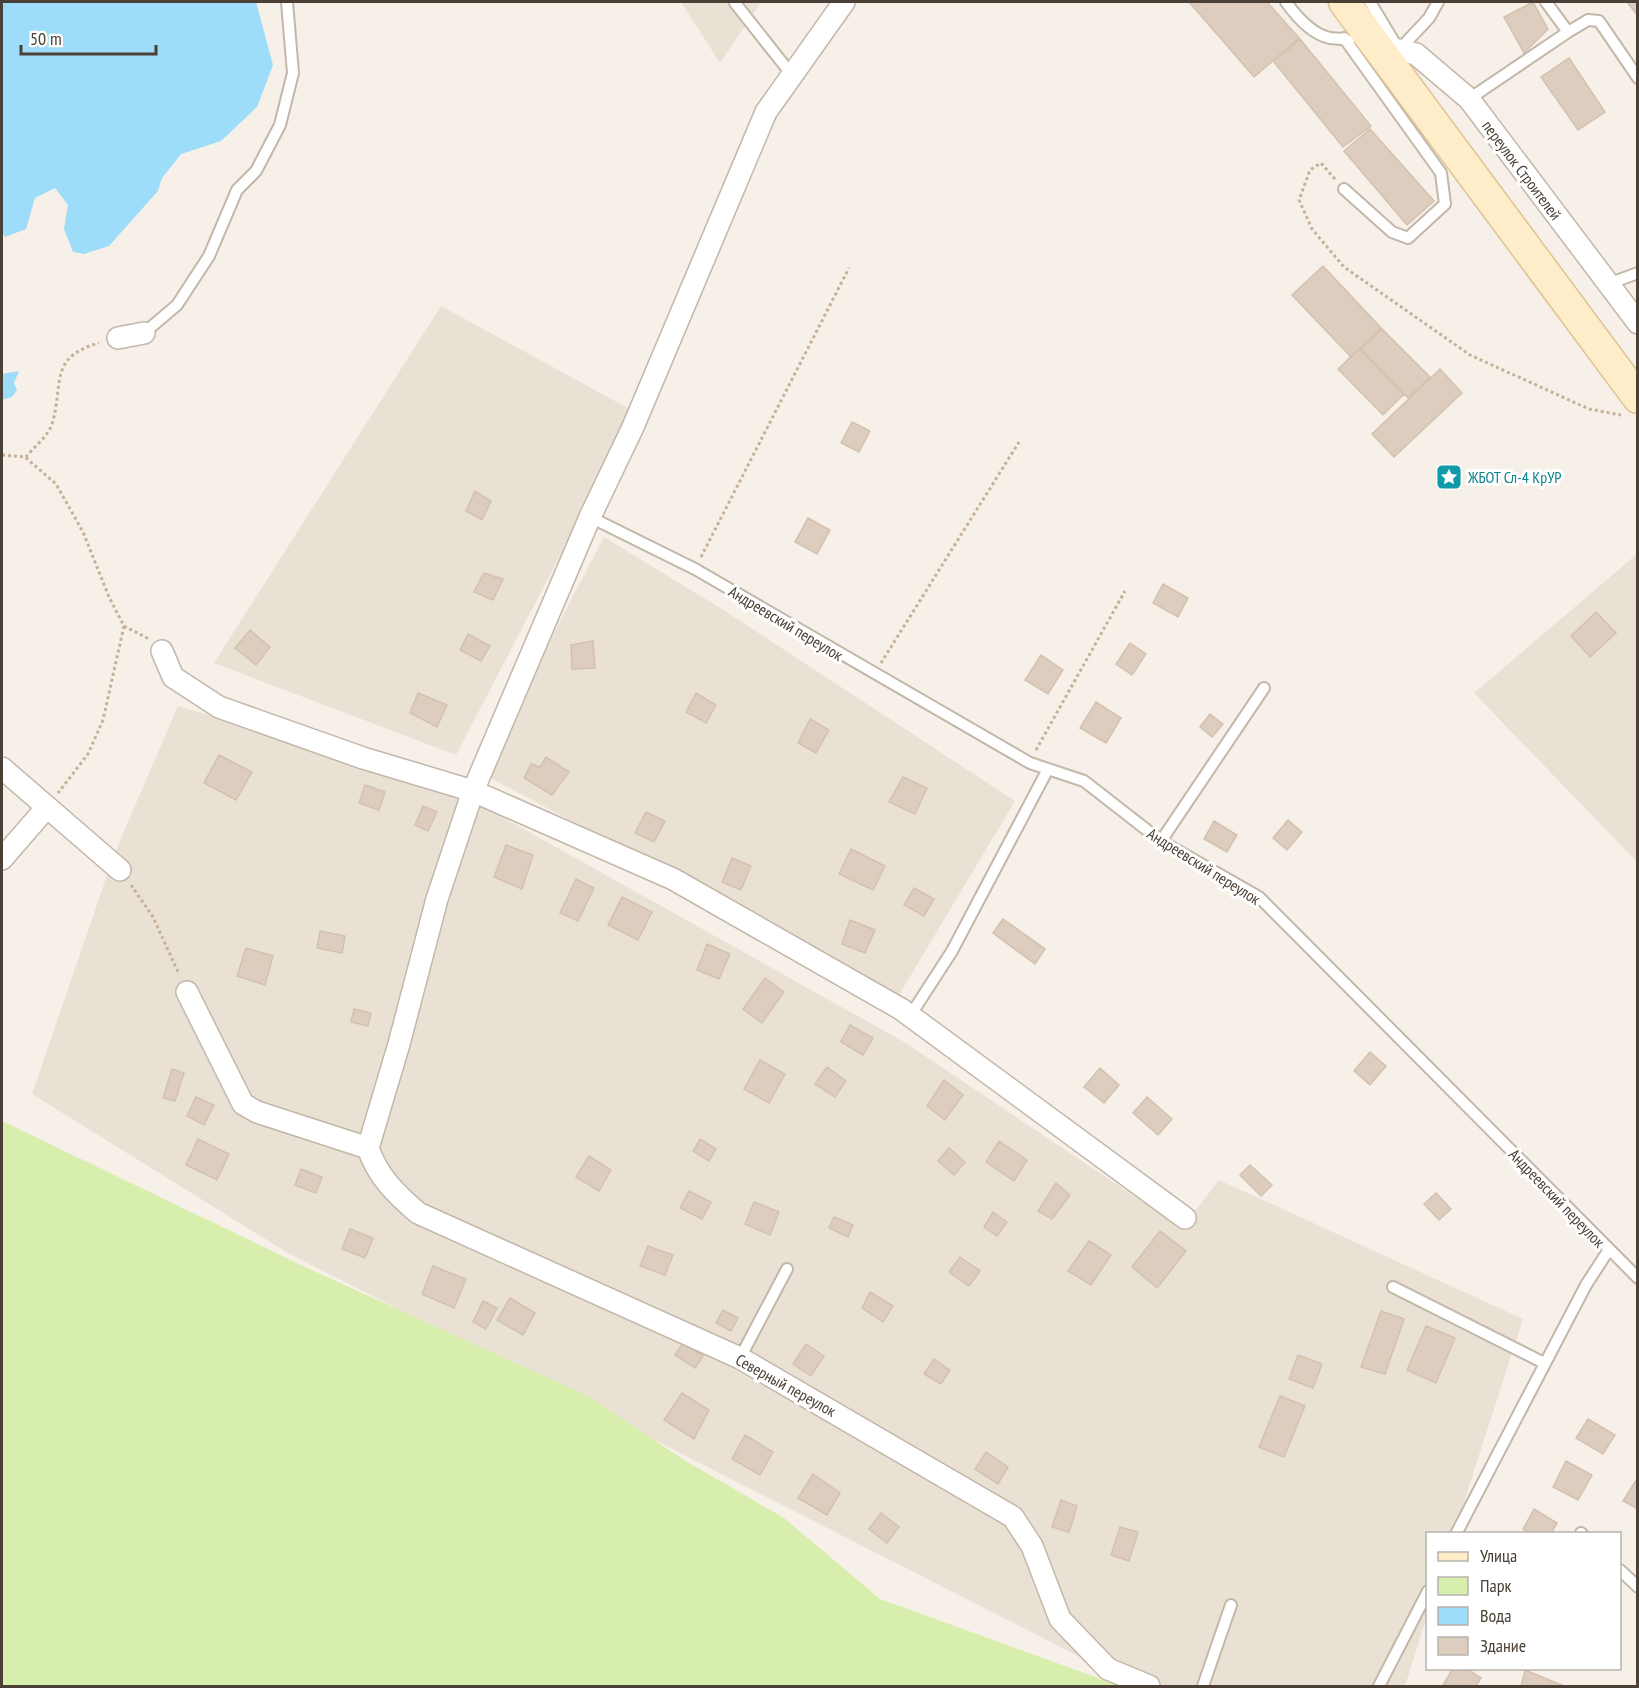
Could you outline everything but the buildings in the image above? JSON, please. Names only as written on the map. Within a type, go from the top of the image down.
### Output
[{"type":"main road","points":[[1344,2],[1392,54],[1633,407]]},
{"type":"street","points":[[187,992],[243,1104],[257,1112],[368,1148],[399,1044],[437,899],[473,791],[590,517],[633,427],[766,112],[844,2]]},
{"type":"street","name":"переулок Строителей","points":[[1392,54],[1416,54],[1469,99],[1638,323]]},
{"type":"street","points":[[118,338],[144,333]]},
{"type":"street","points":[[162,651],[173,676],[219,707],[363,758],[473,791],[673,879],[910,1016],[1185,1218]]},
{"type":"street","points":[[2,768],[120,870]]},
{"type":"street","points":[[2,859],[47,807]]},
{"type":"street","name":"Северный переулок","points":[[368,1148],[373,1163],[390,1189],[418,1213],[740,1358],[1013,1517],[1032,1546],[1060,1619],[1108,1669],[1149,1686]]},
{"type":"lane","points":[[144,333],[177,305],[209,256],[237,190],[255,171],[280,125],[293,73],[286,2]]},
{"type":"lane","points":[[1286,2],[1299,19],[1328,38],[1344,39],[1392,54]]},
{"type":"lane","points":[[1371,2],[1392,54]]},
{"type":"lane","points":[[1392,54],[1429,18],[1438,2]]},
{"type":"lane","points":[[1546,2],[1568,32]]},
{"type":"lane","points":[[735,3],[792,75]]},
{"type":"lane","points":[[1469,99],[1588,20],[1599,21],[1638,78]]},
{"type":"lane","points":[[1344,39],[1441,173],[1445,204],[1408,238],[1392,232],[1344,189]]},
{"type":"lane","points":[[1608,284],[1638,273]]},
{"type":"lane","name":"Андреевский переулок","points":[[590,517],[695,569],[1030,763],[1084,781],[1161,841],[1258,897],[1467,1104],[1608,1251],[1638,1278]]},
{"type":"lane","points":[[1161,841],[1264,688]]},
{"type":"lane","points":[[910,1016],[952,951],[1048,769]]},
{"type":"lane","points":[[1457,1532],[1586,1285],[1608,1251]]},
{"type":"lane","points":[[740,1358],[787,1269]]},
{"type":"lane","points":[[1393,1287],[1544,1363]]},
{"type":"lane","points":[[1621,1571],[1638,1587]]},
{"type":"lane","points":[[1379,1686],[1426,1595]]},
{"type":"lane","points":[[1203,1686],[1231,1605]]},
{"type":"path","points":[[1344,189],[1321,163],[1311,170],[1299,200],[1312,229],[1344,267],[1470,355],[1589,409],[1633,407]]},
{"type":"path","points":[[695,569],[849,268]]},
{"type":"path","points":[[26,457],[52,427],[58,386],[66,359],[82,347],[118,338]]},
{"type":"path","points":[[873,674],[1019,441]]},
{"type":"path","points":[[2,455],[26,457],[56,484],[83,532],[109,597],[124,626],[144,635],[162,651]]},
{"type":"path","points":[[1030,763],[1125,591]]},
{"type":"path","points":[[47,807],[88,754],[103,720],[124,626]]},
{"type":"path","points":[[120,870],[153,917],[187,992]]},
{"type":"shaded area","points":[[681,2],[761,2],[720,63]]},
{"type":"shaded area","points":[[441,306],[635,412],[456,755],[214,663]]},
{"type":"shaded area","points":[[604,537],[725,611],[1015,801],[899,995],[481,773]]},
{"type":"shaded area","points":[[1637,554],[1637,862],[1474,693]]},
{"type":"shaded area","points":[[178,706],[447,786],[904,1042],[1182,1228],[1219,1180],[1523,1319],[1454,1532],[1426,1532],[1426,1619],[1405,1686],[1137,1686],[288,1253],[32,1094],[115,852]]},
{"type":"green space","points":[[2,1121],[303,1266],[590,1397],[684,1460],[784,1518],[880,1599],[1120,1686],[2,1686]]},
{"type":"water","points":[[2,2],[256,2],[273,65],[257,107],[221,141],[181,154],[162,178],[158,191],[109,246],[84,254],[73,252],[64,229],[68,205],[55,188],[35,198],[26,229],[5,237],[2,232]]},
{"type":"water","points":[[19,371],[14,383],[17,390],[12,397],[2,400],[2,374]]},
{"type":"place","name":"ЖБОТ Сл-4 КрУР","points":[[1449,477]]}]
